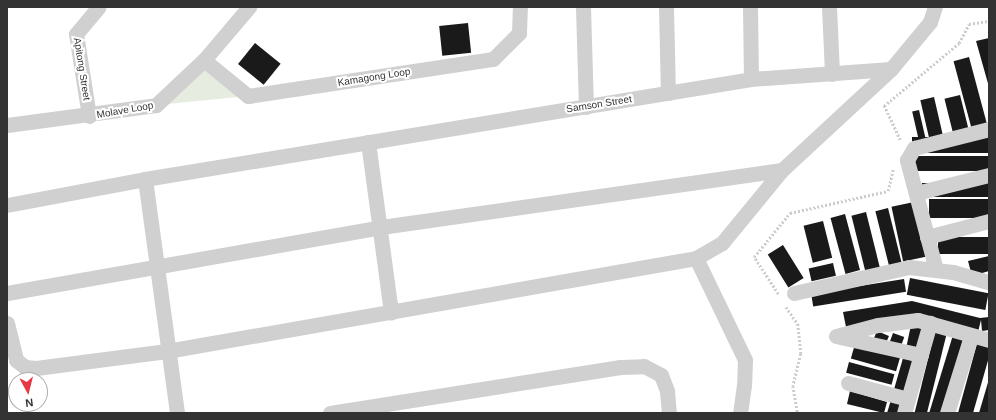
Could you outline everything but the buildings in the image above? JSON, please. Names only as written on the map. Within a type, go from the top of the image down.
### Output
[{"type":"street","name":"Apitong Street","points":[[89,116],[76,34],[99,7]]},
{"type":"street","name":"Molave Loop","points":[[7,125],[89,116],[156,106],[204,60],[249,7]]},
{"type":"street","name":"Kamagong Loop","points":[[204,60],[248,96],[493,58],[519,34],[520,7]]},
{"type":"street","points":[[583,7],[586,107]]},
{"type":"street","points":[[666,7],[668,93]]},
{"type":"street","points":[[750,7],[751,79]]},
{"type":"street","points":[[829,7],[832,74]]},
{"type":"street","points":[[7,323],[16,360],[25,367],[36,368],[167,351],[696,258],[722,243],[782,170],[891,69],[930,22],[935,7]]},
{"type":"street","name":"Samson Street","points":[[7,205],[145,179],[751,79],[891,69]]},
{"type":"street","points":[[936,270],[907,160],[914,148],[989,129]]},
{"type":"street","points":[[368,142],[392,312]]},
{"type":"street","points":[[7,293],[381,227],[782,170]]},
{"type":"street","points":[[916,193],[989,175]]},
{"type":"street","points":[[145,179],[167,351],[177,413]]},
{"type":"street","points":[[927,237],[989,221]]},
{"type":"street","points":[[696,258],[745,360],[744,385],[740,413]]},
{"type":"street","points":[[794,293],[909,267],[936,270],[987,281]]},
{"type":"street","points":[[921,355],[836,336],[878,325],[918,320],[989,340]]},
{"type":"street","points":[[848,383],[906,406],[930,323]]},
{"type":"street","points":[[947,413],[972,336]]},
{"type":"street","points":[[330,413],[620,367],[644,366],[661,375],[667,391],[670,413]]},
{"type":"path","points":[[899,145],[901,137],[884,106],[959,43],[969,24],[989,21]]},
{"type":"path","points":[[798,413],[793,386],[801,354],[798,324],[754,257],[790,213],[888,191],[893,168]]},
{"type":"shaded area","points":[[204,60],[248,96],[157,105]]}]
